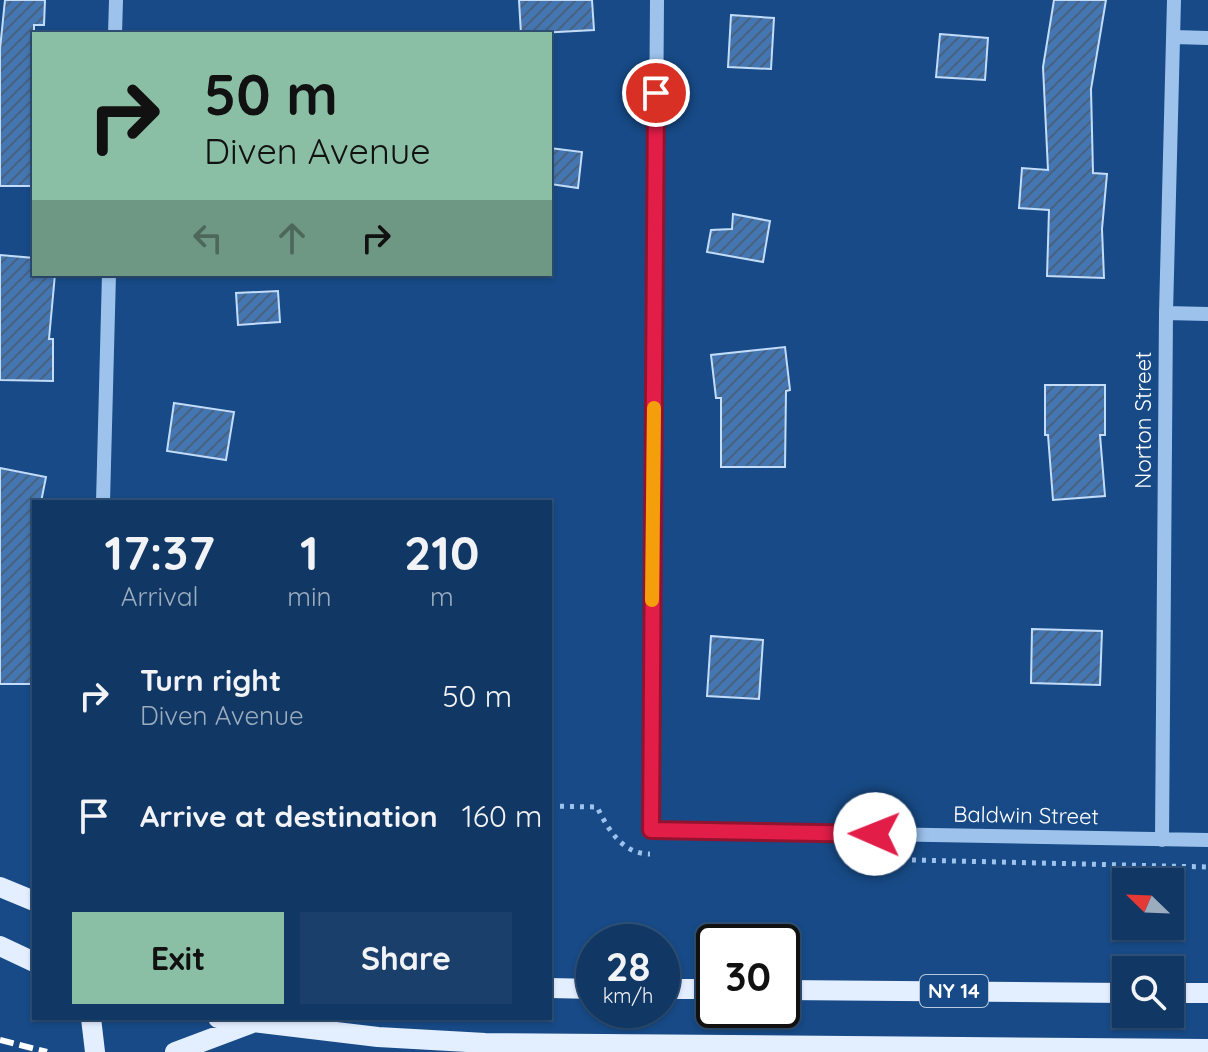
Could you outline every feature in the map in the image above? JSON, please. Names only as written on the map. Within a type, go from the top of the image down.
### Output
[{"type":"main road","points":[[0,887],[32,900]]},
{"type":"main road","points":[[0,946],[32,961]]},
{"type":"main road","points":[[552,988],[576,989]]},
{"type":"main road","name":"NY 14","points":[[800,990],[1112,993]]},
{"type":"main road","points":[[1184,993],[1208,993]]},
{"type":"main road","points":[[91,1020],[95,1052]]},
{"type":"main road","points":[[230,1020],[378,1037],[485,1043],[1208,1049]]},
{"type":"main road","points":[[175,1052],[253,1024]]},
{"type":"street","points":[[115,32],[116,0]]},
{"type":"street","name":"Baldwin Street","points":[[657,0],[651,830],[1208,840]]},
{"type":"street","name":"Norton Street","points":[[1162,840],[1166,313],[1174,0]]},
{"type":"street","points":[[1174,37],[1208,38]]},
{"type":"street","points":[[103,500],[109,276]]},
{"type":"street","points":[[1166,313],[1208,314]]},
{"type":"building","points":[[5,0],[45,0],[44,25],[34,25],[32,32],[32,186],[0,186],[0,49]]},
{"type":"building","points":[[519,0],[592,0],[594,30],[521,32]]},
{"type":"building","points":[[1054,0],[1106,0],[1091,89],[1093,173],[1107,174],[1102,229],[1104,278],[1047,276],[1049,210],[1019,208],[1022,168],[1048,170],[1043,67]]},
{"type":"building","points":[[731,15],[774,18],[771,69],[728,67]]},
{"type":"building","points":[[940,34],[988,38],[985,80],[936,77]]},
{"type":"building","points":[[552,148],[582,152],[578,188],[552,184]]},
{"type":"building","points":[[733,214],[770,221],[763,262],[707,252],[711,230],[732,229]]},
{"type":"building","points":[[0,255],[32,258],[32,276],[55,276],[49,339],[53,339],[53,381],[0,380]]},
{"type":"building","points":[[278,291],[280,322],[238,325],[236,293]]},
{"type":"building","points":[[785,347],[790,390],[786,391],[785,467],[721,467],[721,398],[716,398],[711,355]]},
{"type":"building","points":[[1045,385],[1105,385],[1105,435],[1100,435],[1105,496],[1053,500],[1048,435],[1045,435]]},
{"type":"building","points":[[174,403],[234,412],[226,460],[167,451]]},
{"type":"building","points":[[0,468],[46,477],[41,500],[32,500],[32,684],[0,684]]},
{"type":"building","points":[[1032,629],[1102,631],[1100,685],[1031,683]]},
{"type":"building","points":[[711,636],[763,640],[759,699],[707,696]]},
{"type":"railway","points":[[0,1040],[47,1052]]},
{"type":"slow traffic","points":[[652,600],[654,408]]},
{"type":"route","points":[[656,93],[651,830],[875,834]]}]
